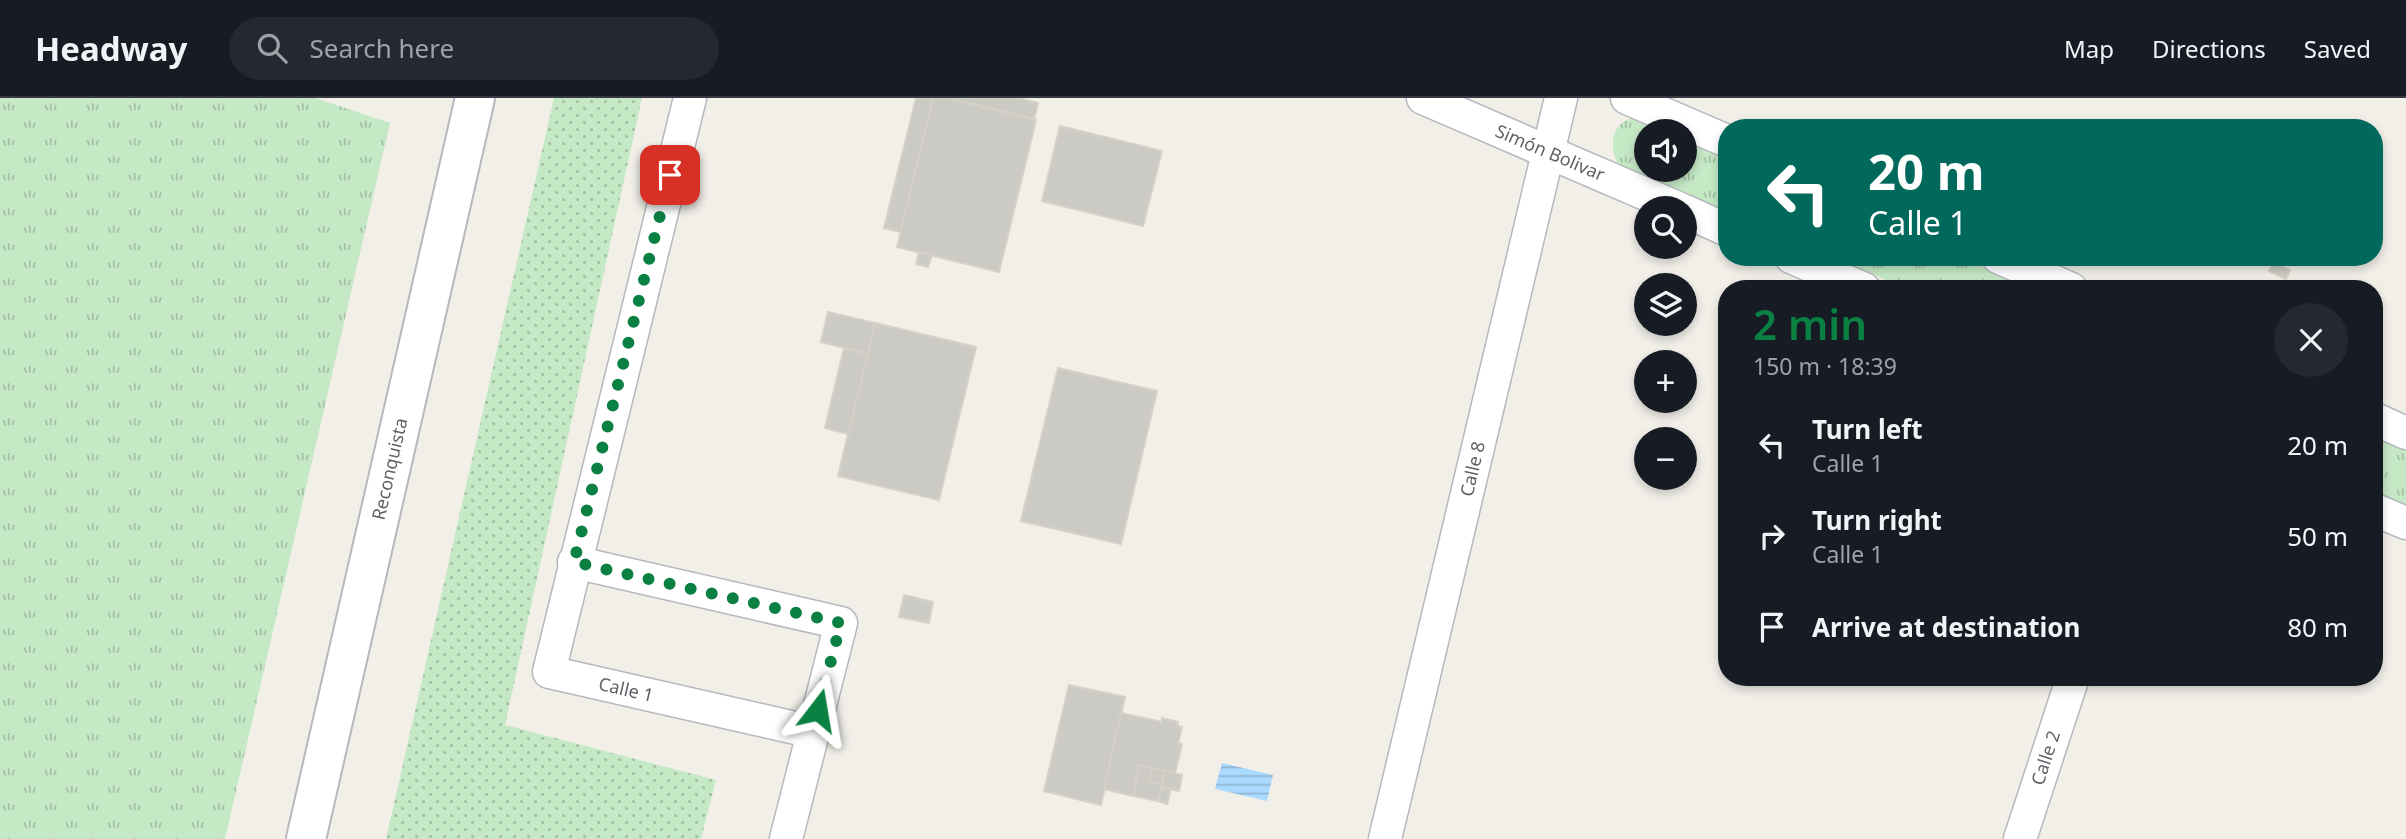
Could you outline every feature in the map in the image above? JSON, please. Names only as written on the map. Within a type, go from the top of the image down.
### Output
[{"type":"street","name":"Reconquista","points":[[306,839],[475,98]]},
{"type":"street","name":"Calle 1","points":[[690,98],[549,672],[813,732]]},
{"type":"street","name":"Simón Bolivar","points":[[1423,98],[1650,196]]},
{"type":"street","name":"Calle 8","points":[[1385,839],[1561,98]]},
{"type":"street","points":[[1627,98],[1718,137]]},
{"type":"street","points":[[1697,217],[1718,226]]},
{"type":"street","points":[[1812,266],[1843,280]]},
{"type":"street","points":[[2019,266],[2050,280]]},
{"type":"street","points":[[2383,423],[2406,433]]},
{"type":"street","points":[[2383,513],[2406,523]]},
{"type":"street","points":[[574,562],[841,623],[786,839]]},
{"type":"street","name":"Calle 2","points":[[2020,839],[2070,686]]},
{"type":"green space","points":[[0,98],[315,98],[390,123],[225,839],[0,839]]},
{"type":"green space","points":[[554,98],[642,98],[505,725],[716,780],[701,839],[386,839]]},
{"type":"green space","points":[[1635,117],[1640,119],[1634,119],[1634,171],[1618,164],[1615,157],[1614,135],[1621,124]]},
{"type":"green space","points":[[1697,144],[1718,153],[1718,207],[1660,182],[1697,182]]},
{"type":"green space","points":[[1855,266],[1980,266],[2011,280],[1886,280]]},
{"type":"green space","points":[[2383,441],[2406,451],[2406,505],[2383,495]]},
{"type":"water","points":[[1222,763],[1273,775],[1267,801],[1215,789]]},
{"type":"building","points":[[916,98],[933,98],[901,232],[884,228]]},
{"type":"building","points":[[933,98],[948,98],[1036,120],[999,272],[897,247]]},
{"type":"building","points":[[948,98],[1018,98],[1038,103],[1034,119]]},
{"type":"building","points":[[1060,126],[1162,151],[1143,226],[1042,201]]},
{"type":"building","points":[[919,252],[932,255],[928,267],[916,264]]},
{"type":"building","points":[[2271,266],[2282,266],[2290,270],[2286,279],[2269,271]]},
{"type":"building","points":[[828,312],[875,323],[868,354],[821,342]]},
{"type":"building","points":[[875,323],[976,347],[939,500],[838,476]]},
{"type":"building","points":[[844,348],[868,354],[848,434],[825,428]]},
{"type":"building","points":[[1058,368],[1157,391],[1121,544],[1021,521]]},
{"type":"building","points":[[904,595],[933,602],[929,623],[899,617]]},
{"type":"building","points":[[1069,685],[1125,697],[1101,805],[1044,791]]},
{"type":"building","points":[[1121,713],[1162,722],[1162,718],[1178,722],[1177,726],[1182,727],[1178,743],[1182,744],[1175,773],[1139,765],[1133,796],[1104,789]]},
{"type":"building","points":[[1139,765],[1152,768],[1149,782],[1162,784],[1158,801],[1133,796]]},
{"type":"building","points":[[1153,768],[1165,771],[1162,784],[1149,782]]},
{"type":"building","points":[[1165,771],[1182,775],[1179,791],[1162,787]]},
{"type":"building","points":[[1162,787],[1171,789],[1167,804],[1158,801]]},
{"type":"route","points":[[670,175],[574,562],[841,623],[818,710]]}]
